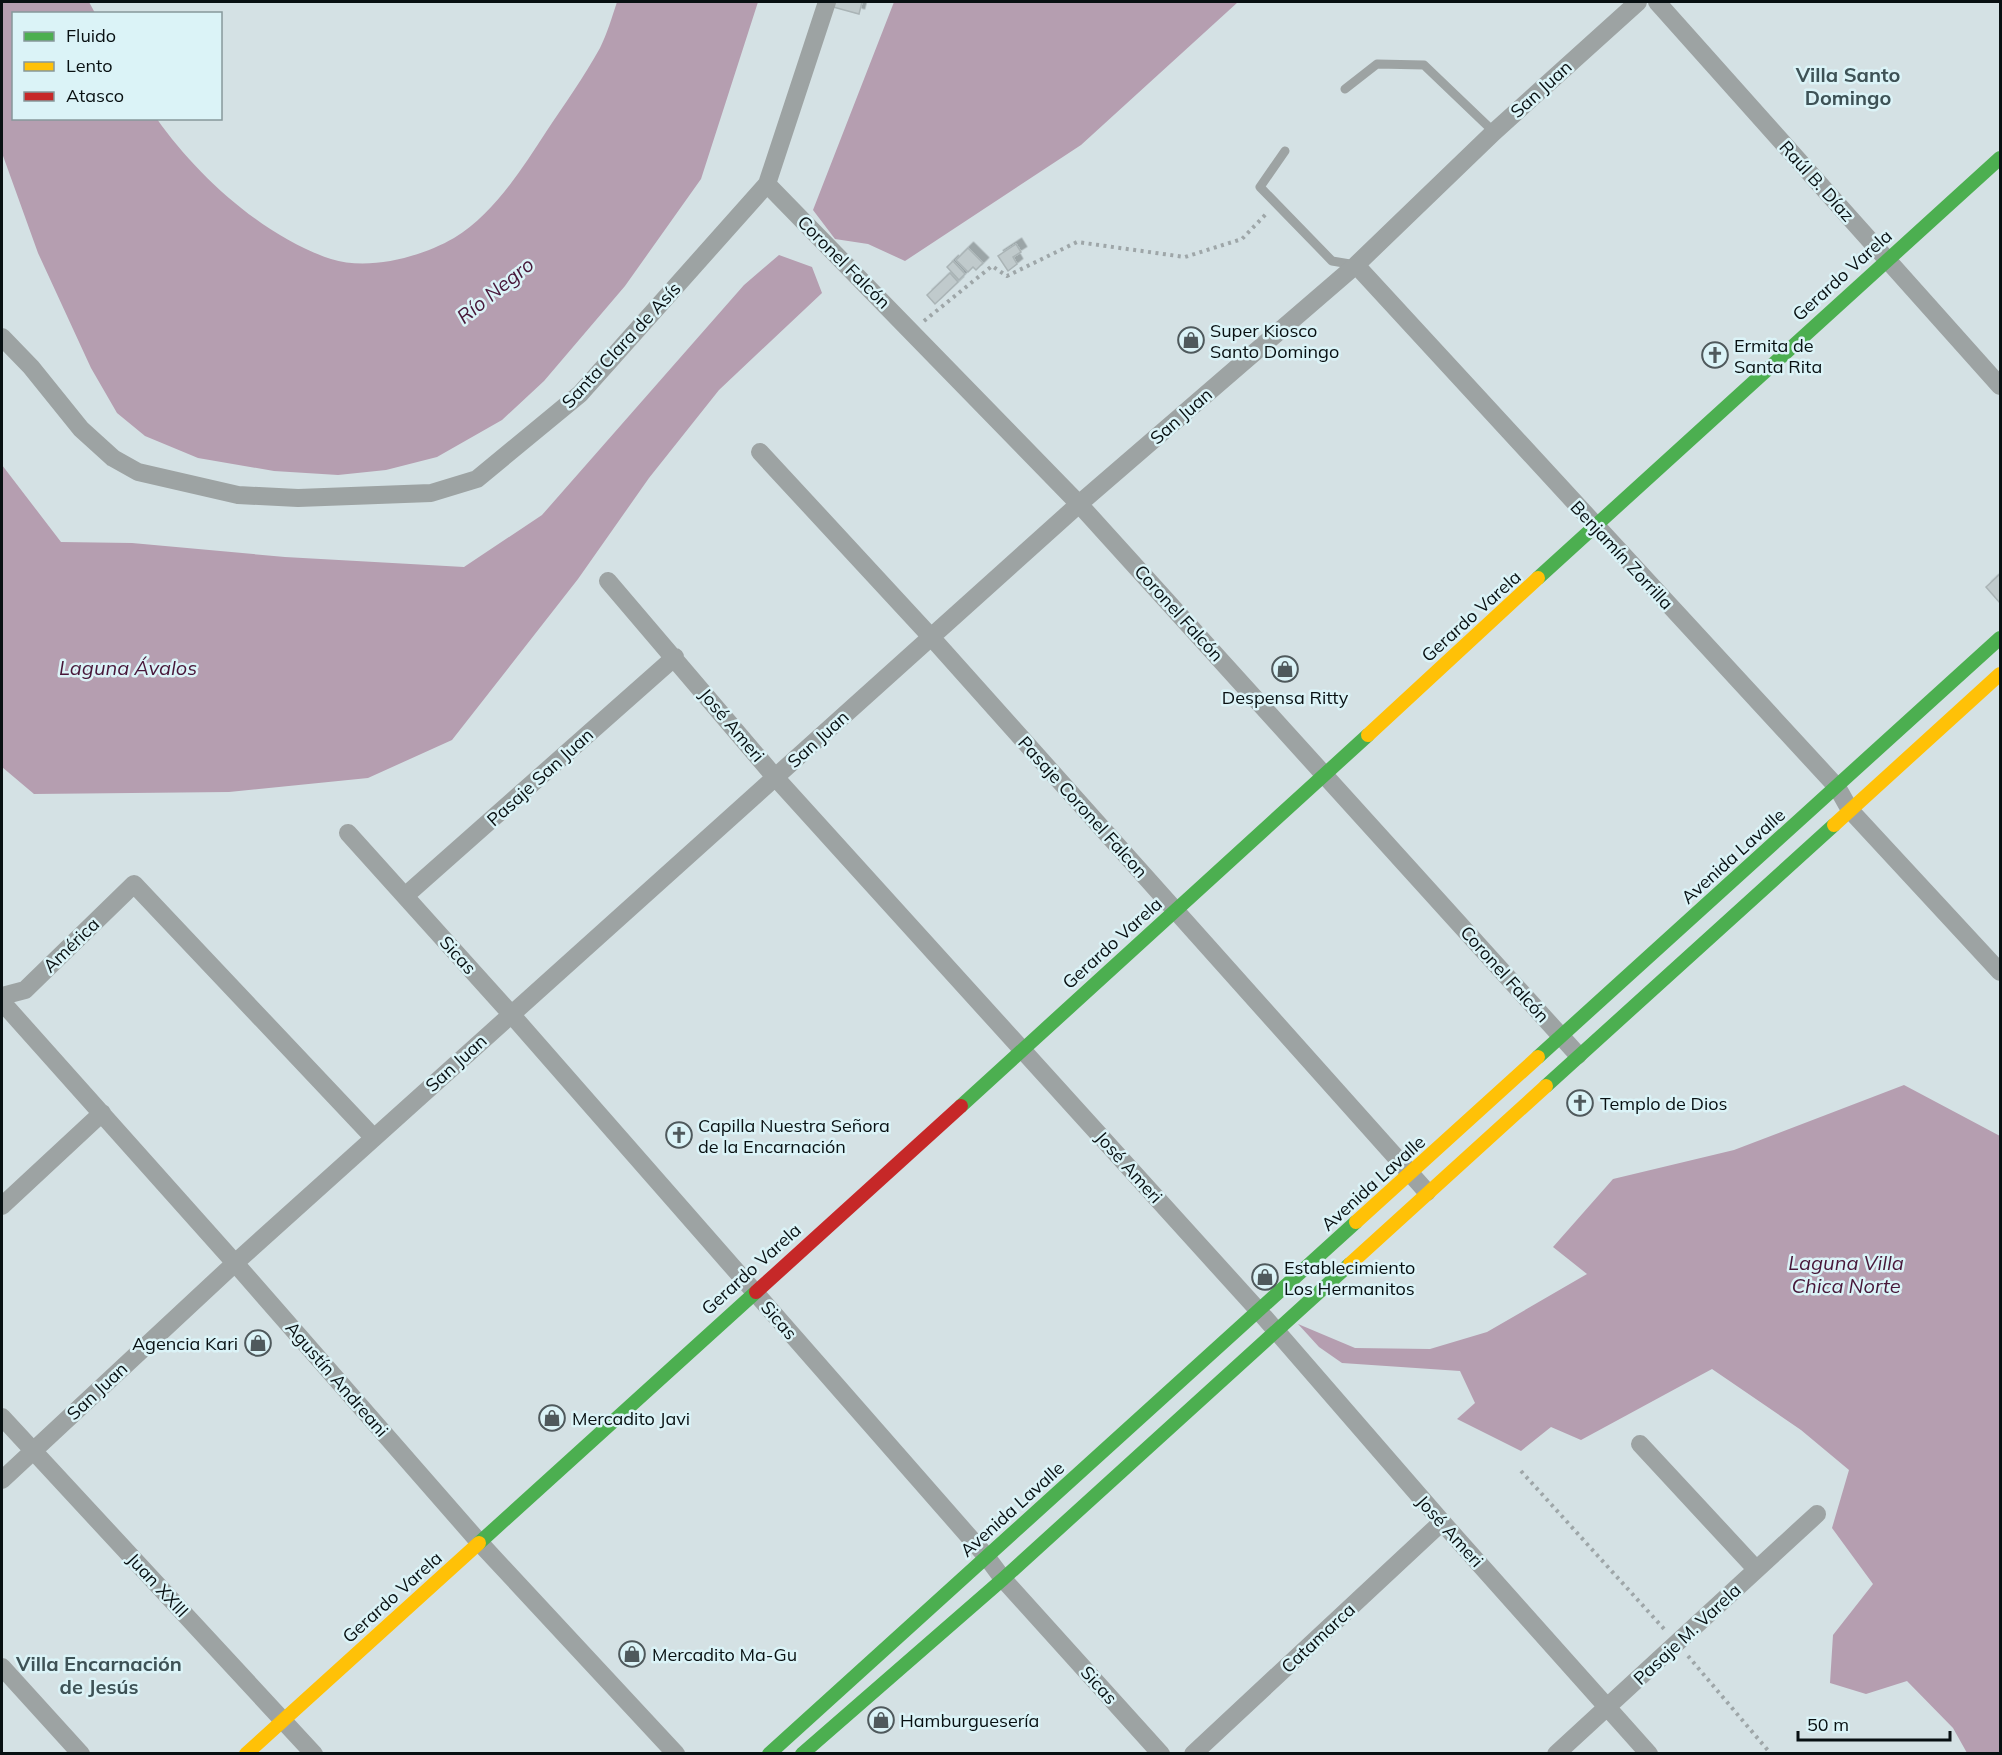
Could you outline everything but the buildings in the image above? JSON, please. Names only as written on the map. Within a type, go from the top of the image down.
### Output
[{"type":"main road","name":"Gerardo Varela","points":[[246,1754],[1022,1048],[1176,911],[1886,259],[2001,158]]},
{"type":"main road","name":"Avenida Lavalle","points":[[769,1754],[1411,1173],[1560,1035],[2001,638]]},
{"type":"main road","points":[[802,1754],[1003,1579],[1276,1332],[1427,1191],[2001,674]]},
{"type":"street","name":"Santa Clara de Asís","points":[[2,337],[31,367],[81,429],[113,458],[138,472],[238,495],[298,498],[431,493],[477,479],[580,394],[767,184],[827,2]]},
{"type":"street","name":"San Juan","points":[[2,1480],[236,1263],[1078,504],[1356,265],[1494,132],[1638,2]]},
{"type":"street","name":"Raúl B. Díaz","points":[[1657,2],[2001,386]]},
{"type":"street","name":"Coronel Falcón","points":[[767,184],[1078,504],[1578,1055]]},
{"type":"street","name":"Benjamín Zorrilla","points":[[1356,265],[1837,787],[1850,810],[2001,972]]},
{"type":"street","name":"Pasaje Coronel Falcon","points":[[760,452],[932,638],[1427,1191]]},
{"type":"street","name":"José Ameri","points":[[608,581],[775,777],[1258,1310],[1442,1522],[1649,1754]]},
{"type":"street","name":"Pasaje San Juan","points":[[405,896],[675,657]]},
{"type":"street","name":"Sicas","points":[[348,833],[511,1014],[986,1556],[1003,1579],[1161,1754]]},
{"type":"street","name":"América","points":[[2,996],[25,990],[134,884],[374,1138]]},
{"type":"street","name":"Agustín Andreani","points":[[2,1002],[236,1263],[479,1542],[675,1754]]},
{"type":"street","points":[[2,1206],[102,1113]]},
{"type":"street","name":"Juan XXIII","points":[[2,1417],[314,1754]]},
{"type":"street","points":[[1640,1444],[1756,1569]]},
{"type":"street","name":"Pasaje M. Varela","points":[[1556,1754],[1817,1514]]},
{"type":"street","name":"Catamarca","points":[[1193,1754],[1442,1522]]},
{"type":"street","points":[[2,1667],[81,1754]]},
{"type":"lane","points":[[1345,89],[1377,63],[1424,65],[1494,132]]},
{"type":"lane","points":[[1285,151],[1260,187],[1332,261],[1356,265]]},
{"type":"path","points":[[912,331],[992,266],[1007,276],[1077,243],[1185,256],[1242,239],[1276,204]]},
{"type":"path","points":[[1521,1471],[1677,1643],[1771,1754]]},
{"type":"water","name":"Río Negro","points":[[2,2],[89,2],[94,12],[12,12],[12,120],[158,120],[212,183],[257,220],[281,236],[331,259],[362,263],[394,260],[426,251],[454,238],[482,217],[494,204],[516,176],[587,70],[603,43],[617,2],[758,2],[701,179],[625,286],[544,381],[502,420],[437,457],[386,470],[338,475],[274,471],[198,458],[145,436],[117,413],[91,368],[38,253],[2,153]]},
{"type":"water","points":[[894,2],[1238,2],[1081,145],[905,261],[868,244],[835,239],[813,210]]},
{"type":"water","name":"Laguna Ávalos","points":[[779,255],[812,267],[822,293],[719,390],[649,478],[578,579],[452,740],[368,778],[229,792],[34,794],[2,767],[2,465],[61,542],[132,543],[285,557],[464,567],[542,515],[744,285]]},
{"type":"water","name":"Laguna Villa Chica Norte","points":[[1904,1085],[2000,1136],[2000,1753],[1967,1753],[1953,1728],[1907,1681],[1866,1694],[1830,1683],[1833,1635],[1873,1584],[1832,1528],[1849,1470],[1801,1430],[1712,1369],[1581,1440],[1551,1427],[1521,1451],[1457,1419],[1475,1403],[1460,1371],[1342,1363],[1319,1347],[1298,1324],[1355,1348],[1430,1349],[1487,1332],[1587,1274],[1553,1247],[1613,1179],[1734,1150]]},
{"type":"traffic: fast","points":[[1538,578],[2000,158]]},
{"type":"traffic: fast","points":[[1538,1057],[2000,638]]},
{"type":"traffic: fast","points":[[961,1106],[1368,735]]},
{"type":"traffic: fast","points":[[1546,1086],[1834,825]]},
{"type":"traffic: fast","points":[[769,1754],[1356,1222]]},
{"type":"traffic: fast","points":[[802,1754],[1003,1579],[1350,1264]]},
{"type":"traffic: fast","points":[[479,1543],[756,1292]]},
{"type":"traffic: slow","points":[[1368,735],[1538,578]]},
{"type":"traffic: slow","points":[[1834,825],[2000,674]]},
{"type":"traffic: slow","points":[[1356,1222],[1538,1057]]},
{"type":"traffic: slow","points":[[1350,1264],[1546,1086]]},
{"type":"traffic: slow","points":[[246,1754],[479,1543]]},
{"type":"traffic: jam","points":[[756,1292],[961,1106]]},
{"type":"place","name":"Super Kiosco Santo Domingo","points":[[1191,340]]},
{"type":"place","name":"Ermita de Santa Rita","points":[[1715,355]]},
{"type":"place","name":"Despensa Ritty","points":[[1285,669]]},
{"type":"place","name":"Templo de Dios","points":[[1580,1103]]},
{"type":"place","name":"Capilla Nuestra Señora de la Encarnación","points":[[679,1135]]},
{"type":"place","name":"Establecimiento Los Hermanitos","points":[[1265,1277]]},
{"type":"place","name":"Agencia Kari","points":[[258,1343]]},
{"type":"place","name":"Mercadito Javi","points":[[552,1418]]},
{"type":"place","name":"Mercadito Ma-Gu","points":[[632,1654]]},
{"type":"place","name":"Hamburguesería","points":[[881,1720]]},
{"type":"district","name":"Villa Santo Domingo","points":[[1848,86]]},
{"type":"district","name":"Villa Encarnación de Jesús","points":[[99,1674]]}]
